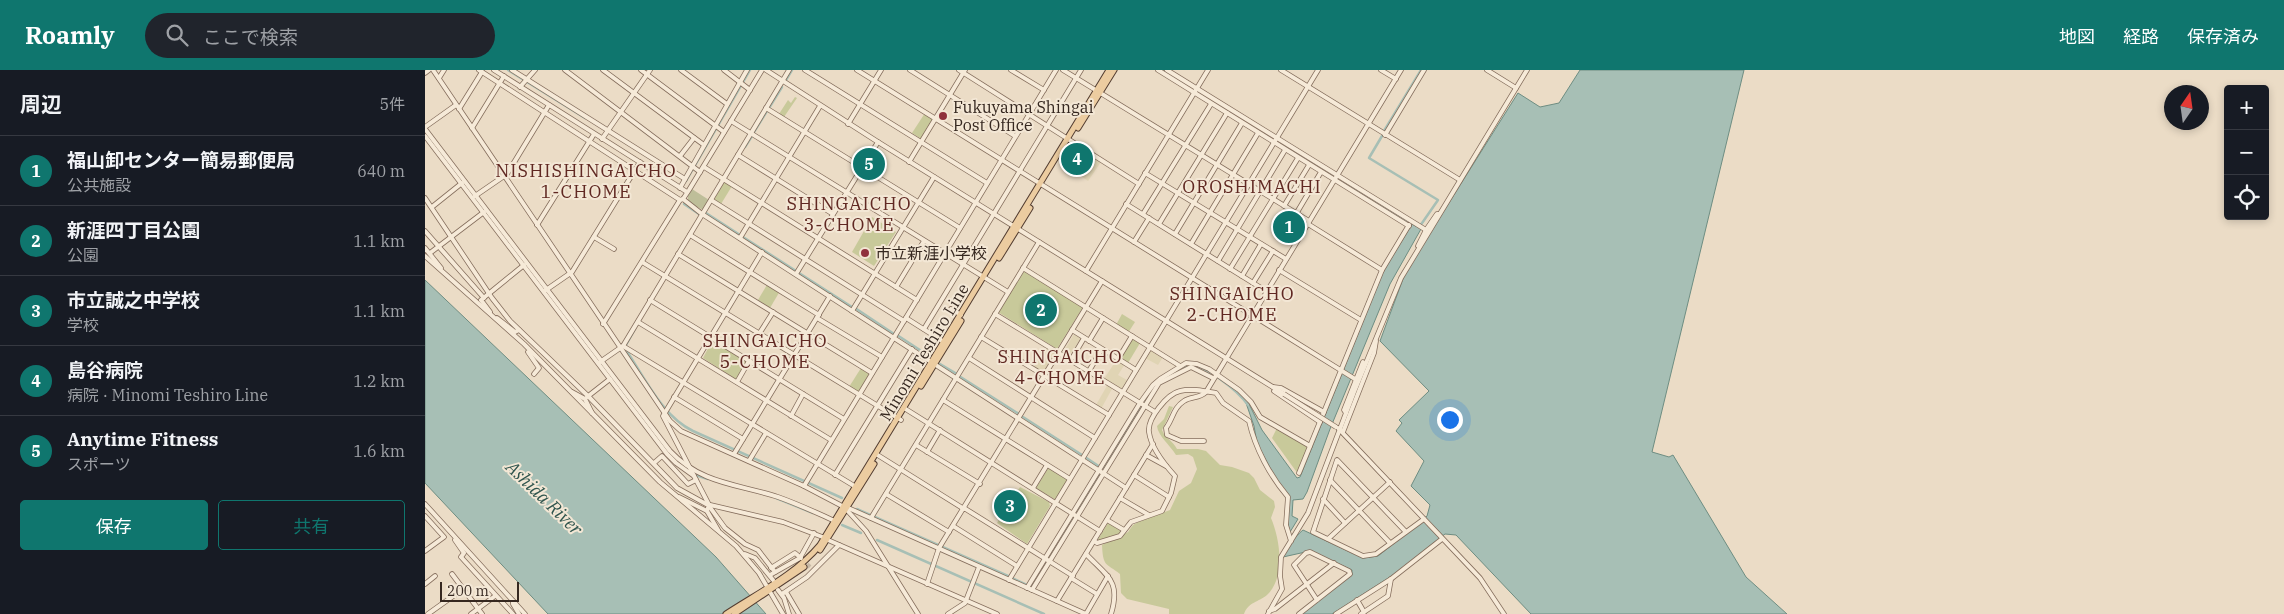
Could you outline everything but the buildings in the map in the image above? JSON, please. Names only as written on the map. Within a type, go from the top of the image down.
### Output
[{"type":"main road","name":"Minomi Teshiro Line","points":[[1098,92],[1109,70]]},
{"type":"main road","name":"Minomi Teshiro Line","points":[[827,539],[835,521],[846,508],[856,487],[906,409],[1098,92],[1114,70]]},
{"type":"main road","name":"Minomi Teshiro Line","points":[[933,363],[944,342],[986,278]]},
{"type":"main road","name":"Minomi Teshiro Line","points":[[734,614],[803,564],[827,539],[877,455]]},
{"type":"main road","name":"Minomi Teshiro Line","points":[[726,614],[766,591]]},
{"type":"street","points":[[425,73],[429,70]]},
{"type":"street","points":[[433,70],[664,414],[676,427],[804,486],[846,508],[940,547],[979,567],[1029,587],[1086,614],[1108,576]]},
{"type":"street","points":[[439,78],[444,70]]},
{"type":"street","points":[[494,70],[687,192]]},
{"type":"street","points":[[513,70],[685,180]]},
{"type":"street","points":[[520,87],[535,70]]},
{"type":"street","points":[[565,70],[701,172]]},
{"type":"street","points":[[603,70],[704,145]]},
{"type":"street","points":[[641,70],[724,132]]},
{"type":"street","points":[[602,139],[650,70]]},
{"type":"street","points":[[681,70],[727,104]]},
{"type":"street","points":[[723,70],[750,90]]},
{"type":"street","points":[[680,188],[694,167],[704,145],[747,70]]},
{"type":"street","points":[[603,324],[764,70],[1340,429],[1479,578],[1504,614]]},
{"type":"street","points":[[600,363],[621,348],[789,70]]},
{"type":"street","points":[[805,70],[987,183]]},
{"type":"street","points":[[857,70],[1354,378]]},
{"type":"street","points":[[848,124],[881,70]]},
{"type":"street","points":[[910,70],[1015,136]]},
{"type":"street","points":[[1011,70],[1043,90]]},
{"type":"street","points":[[804,486],[1056,70]]},
{"type":"street","points":[[1063,70],[1284,206],[1382,270]]},
{"type":"street","points":[[924,329],[1081,70]]},
{"type":"street","points":[[1158,70],[1196,91],[1410,224],[1424,229]]},
{"type":"street","points":[[1167,70],[1211,104],[1258,133],[1275,140],[1297,158],[1321,172],[1336,178]]},
{"type":"street","points":[[1086,271],[1208,70]]},
{"type":"street","points":[[1281,70],[1460,180]]},
{"type":"street","points":[[1009,580],[1318,70]]},
{"type":"street","points":[[1381,70],[1396,79]]},
{"type":"street","points":[[1203,440],[1175,440],[1167,435],[1165,430],[1174,410],[1184,401],[1200,397],[1206,392],[1401,70]]},
{"type":"street","points":[[1385,135],[1424,70]]},
{"type":"street","points":[[1487,70],[1516,88]]},
{"type":"street","points":[[1269,613],[1282,589],[1280,576],[1281,557],[1308,513],[1345,413],[1401,278],[1527,70]]},
{"type":"street","points":[[693,475],[669,452],[600,363],[463,182],[425,128],[457,107],[481,71],[1126,488]]},
{"type":"street","points":[[909,162],[922,143],[962,71],[1139,184]]},
{"type":"street","points":[[472,128],[504,76]]},
{"type":"street","points":[[475,196],[504,176],[549,104]]},
{"type":"street","points":[[1143,214],[1211,104]]},
{"type":"street","points":[[740,238],[820,106]]},
{"type":"street","points":[[766,108],[960,228]]},
{"type":"street","points":[[1159,224],[1227,113]]},
{"type":"street","points":[[731,121],[1008,292]]},
{"type":"street","points":[[1175,234],[1242,123]]},
{"type":"street","points":[[1191,244],[1258,133]]},
{"type":"street","points":[[537,226],[594,134]]},
{"type":"street","points":[[425,136],[475,196],[485,211]]},
{"type":"street","points":[[680,156],[693,138]]},
{"type":"street","points":[[796,274],[878,142]]},
{"type":"street","points":[[1218,261],[1285,150]]},
{"type":"street","points":[[739,155],[833,214]]},
{"type":"street","points":[[1230,268],[1297,158]]},
{"type":"street","points":[[545,290],[570,274],[640,162]]},
{"type":"street","points":[[1284,206],[1309,165]]},
{"type":"street","points":[[704,166],[917,300]]},
{"type":"street","points":[[1296,214],[1321,172]]},
{"type":"street","points":[[1145,173],[1286,259]]},
{"type":"street","points":[[851,310],[934,177]]},
{"type":"street","points":[[432,207],[463,182]]},
{"type":"street","points":[[425,198],[489,293],[519,330],[677,488],[709,505],[776,520],[813,533],[997,614]]},
{"type":"street","points":[[711,200],[861,294],[944,342]]},
{"type":"street","points":[[1126,204],[1266,292]]},
{"type":"street","points":[[430,253],[485,211]]},
{"type":"street","points":[[1417,250],[1424,229],[1437,214],[1440,214]]},
{"type":"street","points":[[1134,242],[1149,218]]},
{"type":"street","points":[[1299,474],[1339,370],[1382,270],[1410,224]]},
{"type":"street","points":[[425,231],[483,299],[492,316],[515,332],[519,330]]},
{"type":"street","points":[[690,235],[882,357]]},
{"type":"street","points":[[594,237],[614,249]]},
{"type":"street","points":[[896,287],[923,240]]},
{"type":"street","points":[[871,518],[1039,242]]},
{"type":"street","points":[[1242,276],[1261,244]]},
{"type":"street","points":[[425,248],[441,270]]},
{"type":"street","points":[[1253,283],[1273,251]]},
{"type":"street","points":[[762,252],[663,416],[709,505],[725,528],[745,544],[758,550],[773,570]]},
{"type":"street","points":[[678,254],[872,373]]},
{"type":"street","points":[[425,256],[530,350],[672,494],[747,556],[750,555],[755,558],[773,580]]},
{"type":"street","points":[[642,262],[899,420]]},
{"type":"street","points":[[483,299],[525,264]]},
{"type":"street","points":[[1023,268],[1180,366]]},
{"type":"street","points":[[1279,270],[1361,320]]},
{"type":"street","points":[[927,584],[940,547],[993,463],[1102,281]]},
{"type":"street","points":[[466,293],[483,299]]},
{"type":"street","points":[[734,454],[830,296]]},
{"type":"street","points":[[651,300],[844,419]]},
{"type":"street","points":[[951,309],[961,315]]},
{"type":"street","points":[[759,334],[773,312]]},
{"type":"street","points":[[995,314],[1155,412]]},
{"type":"street","points":[[1071,360],[1103,318]]},
{"type":"street","points":[[637,322],[831,440]]},
{"type":"street","points":[[1072,330],[1136,370]]},
{"type":"street","points":[[1340,429],[1374,353],[1377,334]]},
{"type":"street","points":[[1118,359],[1132,336]]},
{"type":"street","points":[[981,337],[1109,415]]},
{"type":"street","points":[[621,348],[683,382],[856,487]]},
{"type":"street","points":[[835,475],[912,349]]},
{"type":"street","points":[[1089,371],[1102,349]]},
{"type":"street","points":[[530,350],[528,351],[539,368],[533,374]]},
{"type":"street","points":[[1345,413],[1344,410],[1354,378],[1368,356]]},
{"type":"street","points":[[969,358],[1095,438]]},
{"type":"street","points":[[737,382],[749,361]]},
{"type":"street","points":[[600,363],[610,379],[671,458],[693,475],[777,497],[835,521]]},
{"type":"street","points":[[1029,587],[1048,560],[1156,382],[1180,366],[1186,363],[1197,364],[1245,395],[1258,417],[1310,446]]},
{"type":"street","points":[[1142,404],[1159,383],[1187,368],[1198,369],[1215,376]]},
{"type":"street","points":[[586,397],[610,379]]},
{"type":"street","points":[[1271,387],[1281,388],[1323,412]]},
{"type":"street","points":[[1271,387],[1277,394],[1320,422]]},
{"type":"street","points":[[1094,541],[1097,543],[1120,536],[1131,522],[1162,511],[1169,497],[1175,476],[1166,466],[1153,444],[1149,430],[1155,412],[1178,391],[1216,393],[1223,403],[1251,421],[1255,444],[1277,484],[1288,497],[1286,524],[1292,540]]},
{"type":"street","points":[[570,392],[586,397]]},
{"type":"street","points":[[791,416],[803,394]]},
{"type":"street","points":[[586,397],[593,415]]},
{"type":"street","points":[[674,397],[743,439]]},
{"type":"street","points":[[943,400],[1070,479]]},
{"type":"street","points":[[906,409],[1100,531]]},
{"type":"street","points":[[1251,421],[1258,417]]},
{"type":"street","points":[[671,432],[676,427]]},
{"type":"street","points":[[927,452],[940,430]]},
{"type":"street","points":[[749,461],[766,433]]},
{"type":"street","points":[[1057,601],[1153,444]]},
{"type":"street","points":[[916,445],[980,484]]},
{"type":"street","points":[[877,455],[1048,560],[1097,594]]},
{"type":"street","points":[[1146,455],[1166,466]]},
{"type":"street","points":[[654,463],[662,456],[688,484],[693,475]]},
{"type":"street","points":[[1405,531],[1338,459],[1312,530],[1363,556],[1376,554],[1424,519]]},
{"type":"street","points":[[1033,488],[1047,465]]},
{"type":"street","points":[[1323,474],[1328,477],[1323,499]]},
{"type":"street","points":[[1134,475],[1169,497]]},
{"type":"street","points":[[1330,480],[1390,543]]},
{"type":"street","points":[[1328,539],[1390,482]]},
{"type":"street","points":[[672,494],[707,511],[719,532]]},
{"type":"street","points":[[886,494],[949,532]]},
{"type":"street","points":[[1120,498],[1149,515]]},
{"type":"street","points":[[1323,499],[1345,523]]},
{"type":"street","points":[[425,504],[525,614]]},
{"type":"street","points":[[707,511],[709,505]]},
{"type":"street","points":[[846,508],[866,531],[918,614]]},
{"type":"street","points":[[425,551],[444,537],[426,519]]},
{"type":"street","points":[[1107,520],[1124,530]]},
{"type":"street","points":[[953,526],[1017,566]]},
{"type":"street","points":[[773,570],[801,559],[813,533]]},
{"type":"street","points":[[453,536],[464,553],[461,557],[512,614]]},
{"type":"street","points":[[1336,614],[1391,579],[1442,538]]},
{"type":"street","points":[[784,593],[807,577],[811,569],[839,545]]},
{"type":"street","points":[[736,546],[759,573],[766,591],[783,614]]},
{"type":"street","points":[[1299,614],[1317,600],[1350,574],[1349,571],[1310,552],[1306,553],[1294,565],[1317,600]]},
{"type":"street","points":[[770,576],[773,570],[795,553],[801,559]]},
{"type":"street","points":[[1086,554],[1108,576],[1116,596],[1111,614]]},
{"type":"street","points":[[1269,613],[1334,563]]},
{"type":"street","points":[[948,614],[966,601],[979,567]]},
{"type":"street","points":[[452,574],[482,614]]},
{"type":"street","points":[[425,584],[435,576]]},
{"type":"street","points":[[1357,600],[1363,613],[1388,596],[1391,579]]},
{"type":"street","points":[[429,614],[463,588]]},
{"type":"street","points":[[779,590],[784,593],[799,614]]},
{"type":"street","points":[[784,593],[789,614]]},
{"type":"street","points":[[471,614],[495,596]]},
{"type":"street","points":[[513,601],[519,614]]},
{"type":"shaded area","points":[[1093,157],[1101,162],[1088,181],[1081,176]]},
{"type":"shaded area","points":[[1074,334],[1081,338],[1069,357],[1063,353]]},
{"type":"shaded area","points":[[1046,347],[1055,353],[1043,373],[1034,367]]},
{"type":"shaded area","points":[[1150,349],[1163,357],[1158,365],[1145,358]]},
{"type":"shaded area","points":[[1117,359],[1125,364],[1118,375],[1127,380],[1121,389],[1104,379]]},
{"type":"shaded area","points":[[1108,384],[1113,387],[1101,409],[1096,405]]},
{"type":"green space","points":[[795,97],[797,98],[784,117],[779,114],[788,100],[791,103]]},
{"type":"green space","points":[[925,113],[935,119],[923,140],[912,133]]},
{"type":"green space","points":[[724,182],[732,186],[721,204],[714,200]]},
{"type":"green space","points":[[692,189],[709,200],[703,210],[688,202],[688,196]]},
{"type":"green space","points":[[872,217],[896,232],[874,266],[852,252]]},
{"type":"green space","points":[[1024,271],[1083,307],[1057,349],[998,312]]},
{"type":"green space","points":[[768,283],[780,291],[770,308],[758,300]]},
{"type":"green space","points":[[1122,314],[1135,322],[1128,333],[1116,325]]},
{"type":"green space","points":[[1132,338],[1140,343],[1128,363],[1120,358]]},
{"type":"green space","points":[[713,339],[748,360],[737,380],[703,358]]},
{"type":"green space","points":[[861,368],[870,373],[858,392],[849,387]]},
{"type":"green space","points":[[1169,406],[1173,407],[1162,430],[1177,449],[1206,451],[1220,465],[1249,473],[1260,490],[1274,501],[1275,507],[1271,518],[1279,547],[1277,578],[1267,595],[1248,607],[1244,614],[1169,614],[1169,609],[1127,599],[1121,593],[1120,574],[1104,561],[1102,545],[1128,532],[1138,522],[1170,510],[1179,491],[1191,483],[1197,469],[1193,457],[1188,454],[1176,455],[1158,430],[1157,426],[1164,419]]},
{"type":"green space","points":[[1277,428],[1309,447],[1298,474],[1272,438]]},
{"type":"green space","points":[[1049,467],[1068,480],[1056,500],[1036,488]]},
{"type":"green space","points":[[1020,487],[1049,502],[1050,506],[1027,544],[997,523]]},
{"type":"green space","points":[[1108,523],[1122,530],[1119,534],[1097,541]]},
{"type":"water","points":[[1580,70],[1744,70],[1652,452],[1669,457],[1673,455],[1746,577],[1787,614],[1531,614],[1456,535],[1445,534],[1393,575],[1332,614],[1302,614],[1352,575],[1352,570],[1310,551],[1283,557],[1294,539],[1303,530],[1363,558],[1378,556],[1427,516],[1430,505],[1411,486],[1424,461],[1396,431],[1402,423],[1399,420],[1429,391],[1380,341],[1406,271],[1518,93],[1540,107],[1559,103]]},
{"type":"water","points":[[1412,224],[1421,229],[1390,284],[1330,429],[1307,492],[1303,499],[1293,500],[1292,516],[1298,519],[1290,532],[1288,525],[1289,499],[1278,483],[1257,443],[1254,426],[1246,403],[1248,402],[1262,430],[1297,478],[1300,477],[1383,272]]},
{"type":"water","name":"Ashida River","points":[[425,280],[716,557],[766,614],[548,614],[425,483]]},
{"type":"waterway","points":[[508,70],[585,118]]},
{"type":"waterway","points":[[683,179],[686,181],[750,70]]},
{"type":"waterway","points":[[786,80],[792,70]]},
{"type":"waterway","points":[[1162,70],[1203,96]]},
{"type":"waterway","points":[[1384,131],[1421,70]]},
{"type":"waterway","points":[[769,108],[782,87]]},
{"type":"waterway","points":[[754,132],[767,111]]},
{"type":"waterway","points":[[425,133],[463,183]]},
{"type":"waterway","points":[[745,147],[752,136]]},
{"type":"waterway","points":[[1382,136],[1369,158],[1438,200],[1420,226]]},
{"type":"waterway","points":[[1282,145],[1411,225]]},
{"type":"waterway","points":[[684,204],[699,214]]},
{"type":"waterway","points":[[706,213],[740,235]]},
{"type":"waterway","points":[[494,223],[534,277]]},
{"type":"waterway","points":[[743,237],[796,271]]},
{"type":"waterway","points":[[799,273],[852,307]]},
{"type":"waterway","points":[[855,308],[894,334]]},
{"type":"waterway","points":[[635,329],[626,345],[626,350],[655,395],[672,416],[693,431],[842,498]]},
{"type":"waterway","points":[[897,335],[929,356]]},
{"type":"waterway","points":[[940,364],[957,374]]},
{"type":"waterway","points":[[1166,377],[1186,366],[1202,369],[1229,386],[1248,405]]},
{"type":"waterway","points":[[959,376],[1019,414]]},
{"type":"waterway","points":[[1104,469],[1151,391]]},
{"type":"waterway","points":[[627,399],[657,438]]},
{"type":"waterway","points":[[1023,417],[1082,455]]},
{"type":"waterway","points":[[1085,457],[1100,467]]},
{"type":"waterway","points":[[692,474],[708,479]]},
{"type":"waterway","points":[[1012,578],[1031,587],[1100,474]]},
{"type":"waterway","points":[[776,498],[813,513]]},
{"type":"waterway","points":[[857,509],[1008,576]]},
{"type":"waterway","points":[[842,525],[861,533]]},
{"type":"waterway","points":[[877,540],[1044,614]]},
{"type":"tunnel","points":[[803,560],[810,567]]},
{"type":"place","name":"Fukuyama Shingai Post Office","points":[[943,116]]},
{"type":"place","name":"島谷病院","points":[[1077,159]]},
{"type":"place","name":"Anytime Fitness","points":[[869,164]]},
{"type":"place","name":"福山卸センター簡易郵便局","points":[[1289,227]]},
{"type":"place","name":"市立新涯小学校","points":[[865,253]]},
{"type":"place","name":"新涯四丁目公園","points":[[1041,310]]},
{"type":"place","name":"市立誠之中学校","points":[[1010,506]]},
{"type":"district","name":"NISHISHINGAICHO 1-CHOME","points":[[586,181]]},
{"type":"district","name":"OROSHIMACHI","points":[[1252,187]]},
{"type":"district","name":"SHINGAICHO 3-CHOME","points":[[849,214]]},
{"type":"district","name":"SHINGAICHO 2-CHOME","points":[[1232,304]]},
{"type":"district","name":"SHINGAICHO 5-CHOME","points":[[765,351]]},
{"type":"district","name":"SHINGAICHO 4-CHOME","points":[[1060,367]]}]
